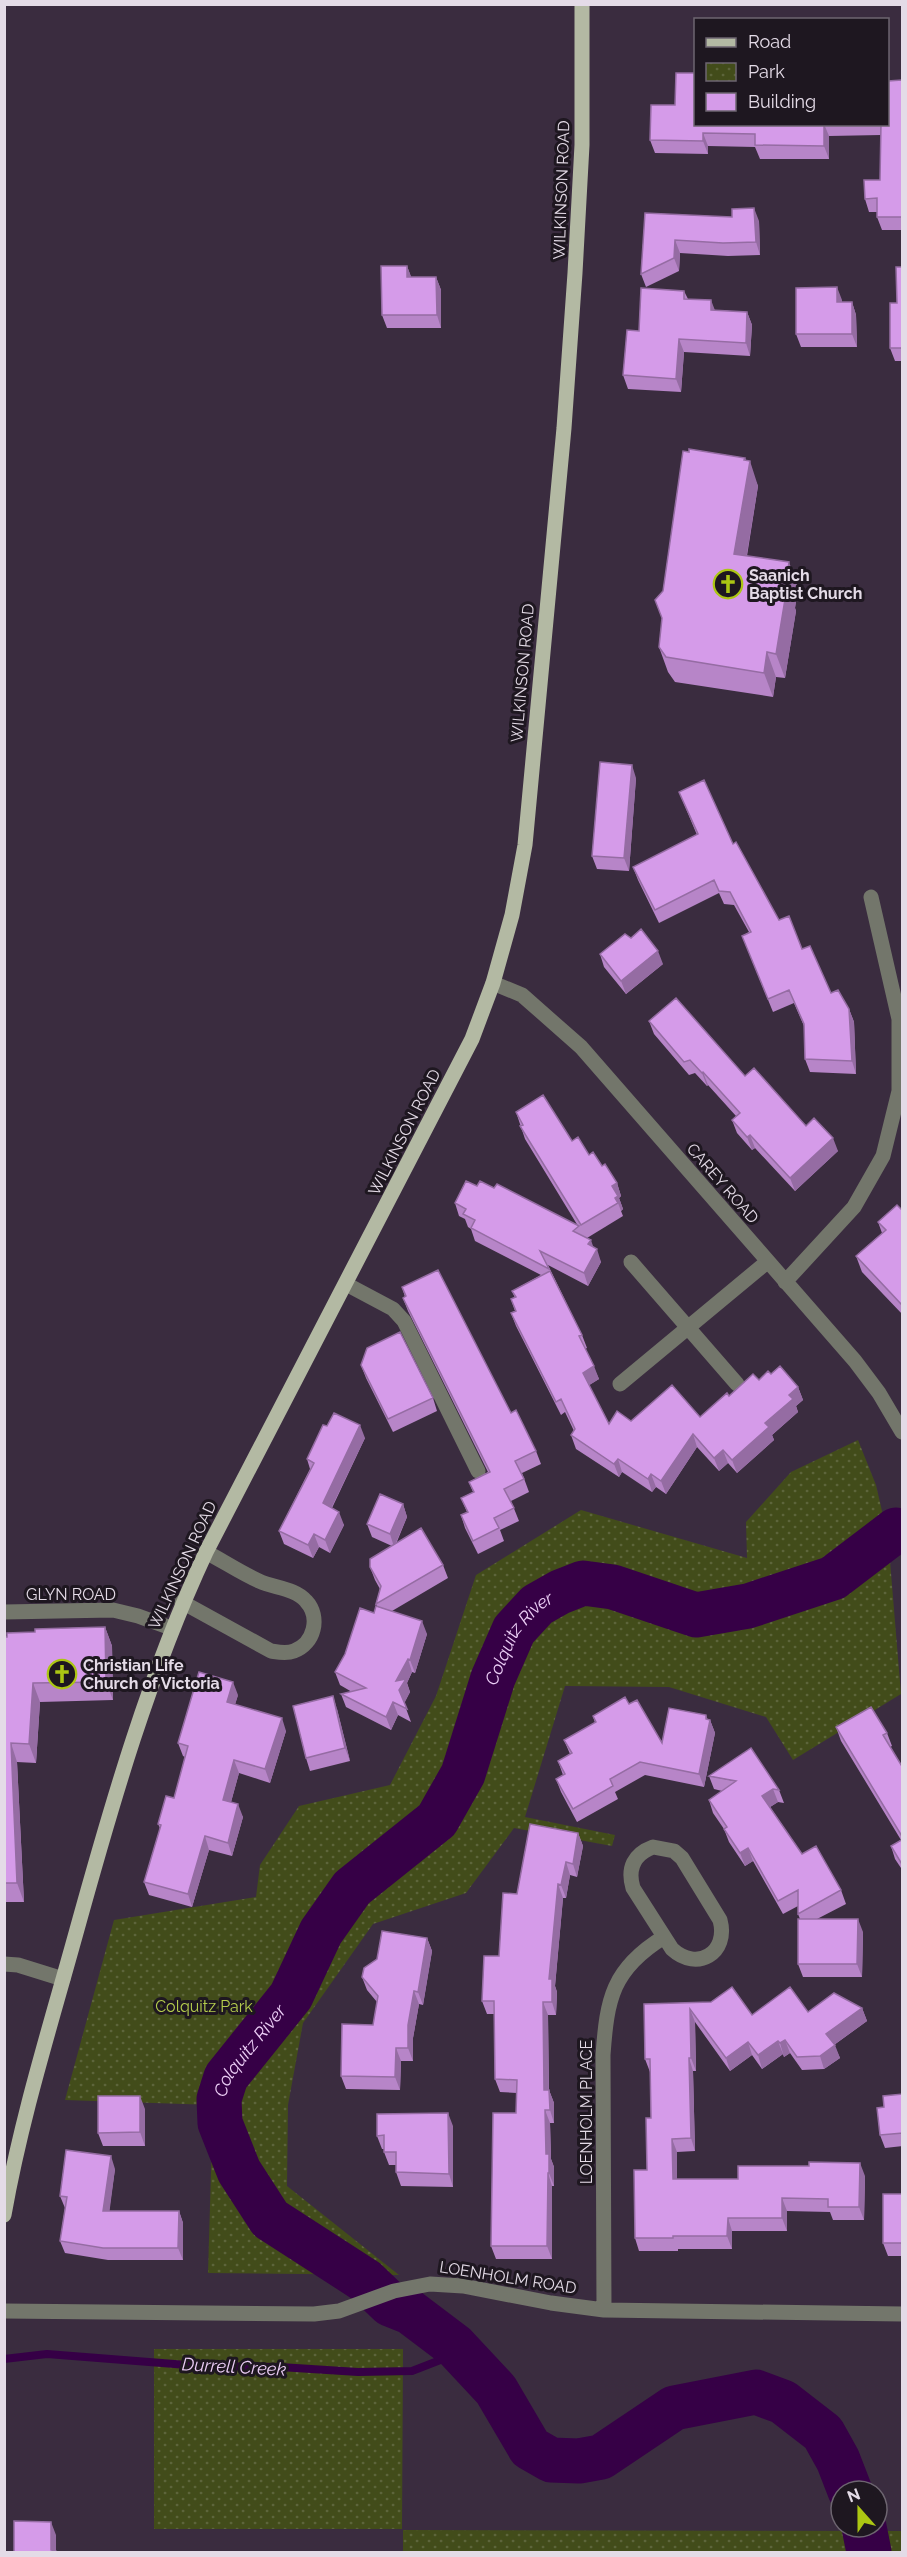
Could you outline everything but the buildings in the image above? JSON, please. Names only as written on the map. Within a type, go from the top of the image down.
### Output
[{"type":"main road","name":"WILKINSON ROAD","points":[[4,2215],[35,2072],[142,1707],[171,1628],[206,1552],[472,1040],[493,983],[512,915],[525,845],[563,440],[582,145],[582,4]]},
{"type":"street","points":[[785,1282],[854,1207],[883,1156],[899,1090],[899,1019],[871,897]]},
{"type":"street","name":"CAREY ROAD","points":[[493,983],[522,995],[581,1047],[855,1361],[879,1393],[903,1432]]},
{"type":"street","points":[[631,1262],[737,1384]]},
{"type":"street","points":[[620,1384],[687,1326],[767,1262]]},
{"type":"street","points":[[346,1284],[393,1309],[404,1320],[478,1471]]},
{"type":"street","points":[[182,1602],[271,1651],[282,1653],[294,1651],[304,1645],[311,1636],[315,1624],[308,1602],[298,1594],[260,1582],[206,1552]]},
{"type":"street","name":"GLYN ROAD","points":[[4,1612],[113,1610],[171,1628]]},
{"type":"street","points":[[653,1846],[674,1851],[682,1858],[720,1920],[722,1929],[716,1949],[709,1956],[699,1959],[679,1956],[664,1937],[633,1888],[630,1878],[631,1868],[636,1858],[643,1850],[653,1846]]},
{"type":"street","name":"LOENHOLM PLACE","points":[[604,2310],[603,2055],[606,2013],[613,1988],[627,1969],[647,1947],[664,1937]]},
{"type":"street","points":[[4,1964],[18,1965],[63,1979]]},
{"type":"street","name":"LOENHOLM ROAD","points":[[4,2311],[314,2314],[339,2311],[394,2291],[430,2284],[463,2286],[551,2303],[604,2310],[903,2314]]},
{"type":"green space","name":"Colquitz Park","points":[[858,1440],[876,1485],[888,1537],[901,1694],[793,1760],[766,1717],[669,1687],[565,1686],[525,1817],[615,1835],[612,1846],[514,1828],[466,1893],[373,1924],[303,2023],[288,2105],[287,2186],[399,2275],[208,2273],[213,2105],[65,2100],[114,1920],[256,1897],[260,1865],[299,1806],[390,1785],[436,1696],[476,1575],[581,1510],[747,1558],[746,1522],[791,1472]]},
{"type":"green space","points":[[154,2349],[403,2349],[402,2529],[154,2529]]},
{"type":"green space","points":[[403,2530],[829,2531],[829,2539],[889,2539],[889,2531],[902,2531],[902,2552],[403,2552]]},
{"type":"waterway","name":"Colquitz River","points":[[845,2479],[823,2433],[783,2402],[756,2392],[674,2408],[601,2457],[579,2461],[551,2460],[530,2448],[496,2390],[455,2346],[410,2312],[390,2304],[366,2281],[270,2219],[239,2171],[220,2123],[219,2099],[226,2077],[291,1996],[321,1932],[352,1888],[437,1820],[463,1774],[493,1678],[514,1630],[537,1605],[560,1592],[583,1583],[613,1587],[696,1615],[748,1606],[833,1578],[896,1530]]},
{"type":"waterway","name":"Durrell Creek","points":[[4,2359],[47,2354],[200,2366],[280,2367],[358,2372],[412,2371],[461,2352]]},
{"type":"waterway","name":"Colquitz River","points":[[866,2539],[869,2552]]},
{"type":"place","name":"Saanich Baptist Church","points":[[728,584]]},
{"type":"place","name":"Christian Life Church of Victoria","points":[[62,1674]]}]
